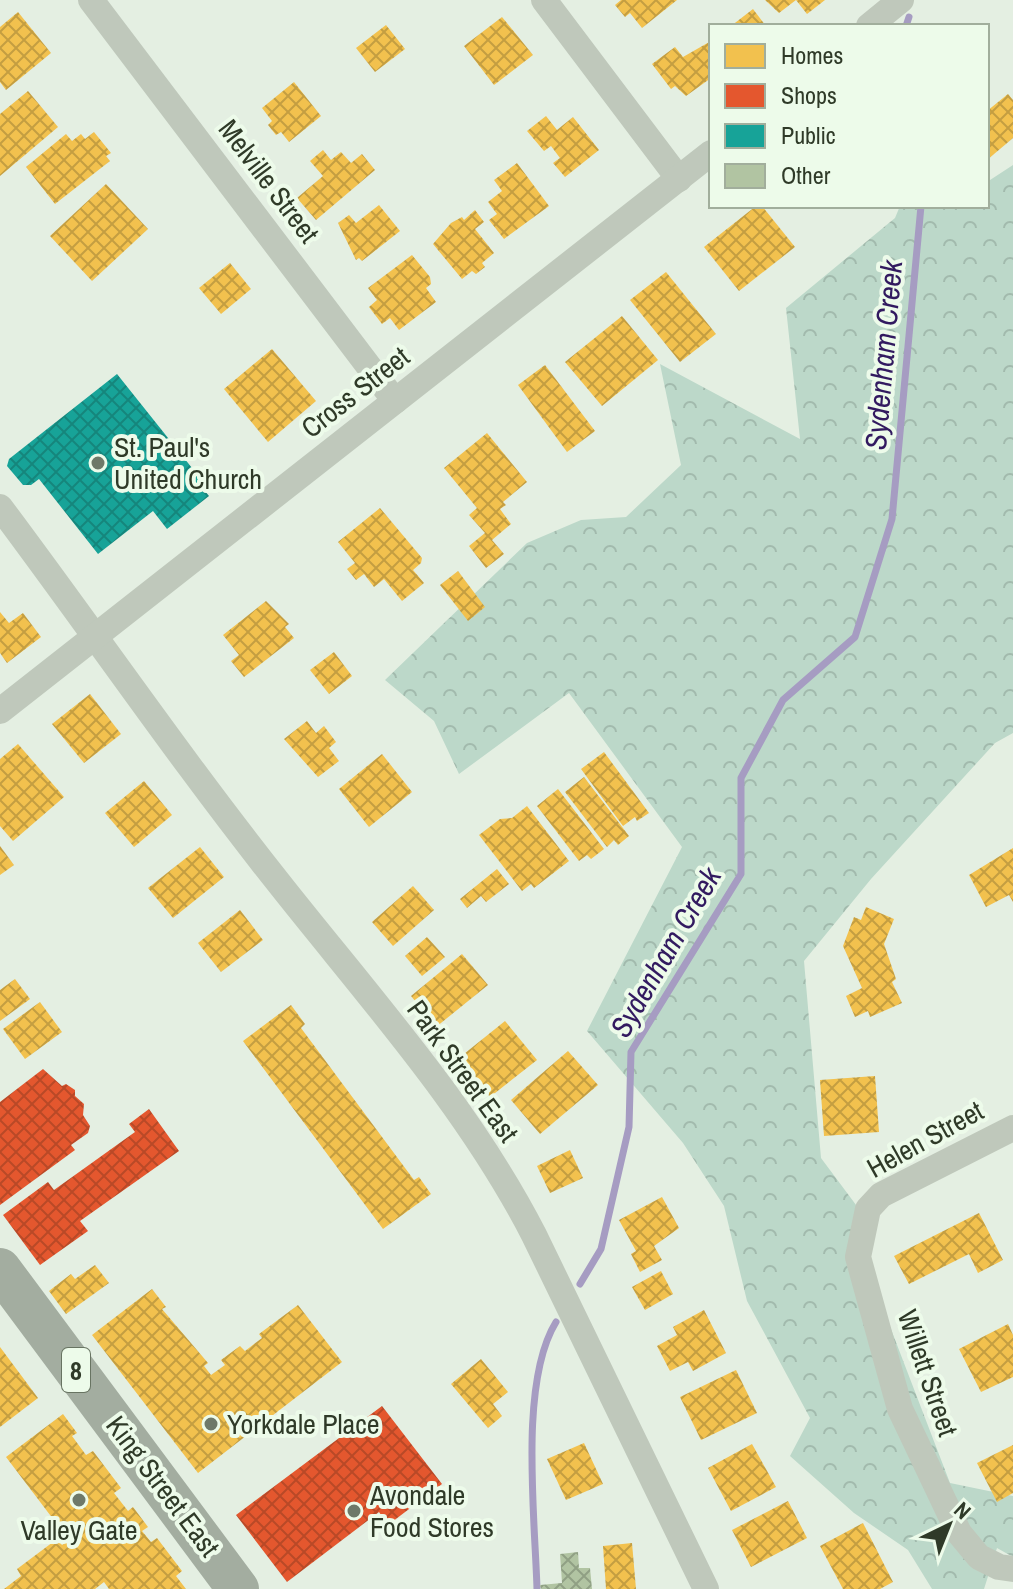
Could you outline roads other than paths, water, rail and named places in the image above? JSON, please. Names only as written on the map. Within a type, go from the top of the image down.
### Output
[{"type":"main road","name":"King Street East","points":[[0,1269],[238,1589]]},
{"type":"street","name":"Melville Street","points":[[91,0],[395,401]]},
{"type":"street","points":[[544,0],[679,179]]},
{"type":"street","points":[[871,24],[901,0]]},
{"type":"street","name":"Cross Street","points":[[0,711],[709,155]]},
{"type":"street","name":"Park Street East","points":[[0,507],[277,881],[450,1100],[503,1179],[534,1235],[706,1589]]},
{"type":"street","name":"Helen Street","points":[[868,1209],[900,1184],[1013,1128]]},
{"type":"street","name":"Willett Street","points":[[868,1209],[858,1257],[900,1409],[959,1533],[979,1557],[999,1567],[1013,1569]]},
{"type":"waterway","name":"Sydenham Creek","points":[[907,24],[909,17]]},
{"type":"waterway","name":"Sydenham Creek","points":[[580,1284],[601,1249],[629,1127],[631,1052],[741,874],[741,778],[783,700],[855,637],[892,519],[921,208]]},
{"type":"waterway","name":"Sydenham Creek","points":[[537,1589],[532,1489],[533,1414],[544,1348],[556,1322]]},
{"type":"place","name":"St. Paul's United Church","points":[[98,463]]},
{"type":"place","name":"Yorkdale Place","points":[[211,1424]]},
{"type":"place","name":"Valley Gate","points":[[79,1500]]},
{"type":"place","name":"Avondale Food Stores","points":[[354,1511]]}]
